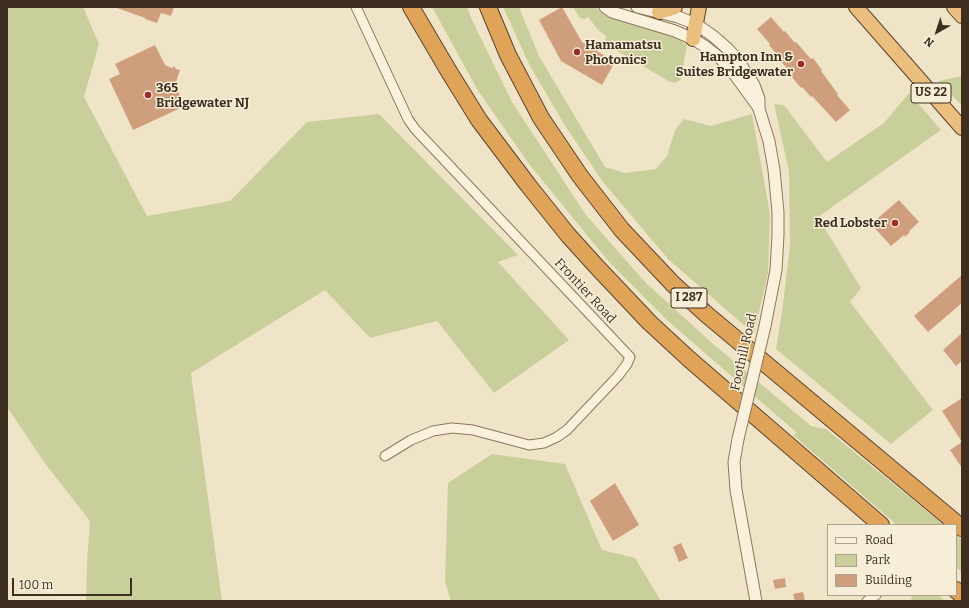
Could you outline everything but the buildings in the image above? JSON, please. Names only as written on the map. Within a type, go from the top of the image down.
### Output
[{"type":"highway","points":[[411,7],[448,70],[480,120],[528,185],[568,235],[597,267],[649,322],[689,359],[880,524]]},
{"type":"highway","name":"I 287","points":[[488,7],[508,55],[541,118],[580,176],[627,236],[672,284],[706,314],[962,528]]},
{"type":"highway","points":[[659,12],[675,7]]},
{"type":"highway","points":[[693,39],[699,7]]},
{"type":"highway","name":"US 22","points":[[856,7],[962,128]]},
{"type":"highway","points":[[954,7],[962,16]]},
{"type":"street","name":"Frontier Road","points":[[356,7],[408,119],[415,129],[630,358],[618,376],[567,430],[558,437],[544,443],[529,444],[473,430],[452,428],[433,430],[411,440],[385,456]]},
{"type":"street","name":"Foothill Road","points":[[605,7],[612,12],[675,31],[693,39],[721,59],[732,71],[759,109],[769,141],[774,170],[778,212],[776,270],[765,326],[734,462],[736,490],[756,601]]},
{"type":"street","name":"Foothill Road","points":[[637,7],[678,17],[696,24],[713,36],[738,60],[754,85],[760,100],[759,109]]},
{"type":"green space","points":[[7,7],[83,7],[99,44],[84,97],[147,216],[230,201],[307,122],[379,114],[518,255],[498,262],[569,340],[494,393],[437,321],[370,338],[325,290],[191,373],[222,601],[86,601],[90,521],[44,462],[7,407]]},
{"type":"green space","points":[[432,7],[467,7],[512,102],[586,215],[646,283],[712,343],[811,426],[826,429],[943,524],[896,524],[793,435],[797,433],[668,321],[609,262],[529,164],[477,89]]},
{"type":"green space","points":[[503,7],[519,7],[539,56],[605,167],[625,173],[656,169],[667,156],[675,130],[684,119],[711,126],[752,114],[770,214],[768,273],[754,334],[668,259],[603,182],[564,124],[530,66]]},
{"type":"green space","points":[[573,7],[595,7],[602,12],[677,36],[676,39],[684,44],[687,44],[681,79],[676,83],[670,82],[607,45],[605,43],[606,36],[599,31],[588,17],[585,19],[580,18]]},
{"type":"green space","points":[[962,76],[962,106],[939,81]]},
{"type":"green space","points":[[909,93],[941,130],[818,217],[861,288],[850,302],[933,410],[891,444],[776,349],[790,246],[789,171],[774,104],[784,105],[827,162],[884,123]]},
{"type":"green space","points":[[492,454],[565,464],[602,550],[635,558],[661,601],[451,601],[445,582],[448,483]]},
{"type":"green space","points":[[957,536],[962,540],[962,572],[957,568]]},
{"type":"green space","points":[[912,596],[939,596],[945,601],[911,601]]},
{"type":"place","name":"Hamamatsu Photonics","points":[[577,52]]},
{"type":"place","name":"Hampton Inn & Suites Bridgewater","points":[[801,64]]},
{"type":"place","name":"365 Bridgewater NJ","points":[[148,95]]},
{"type":"place","name":"Red Lobster","points":[[895,223]]}]
